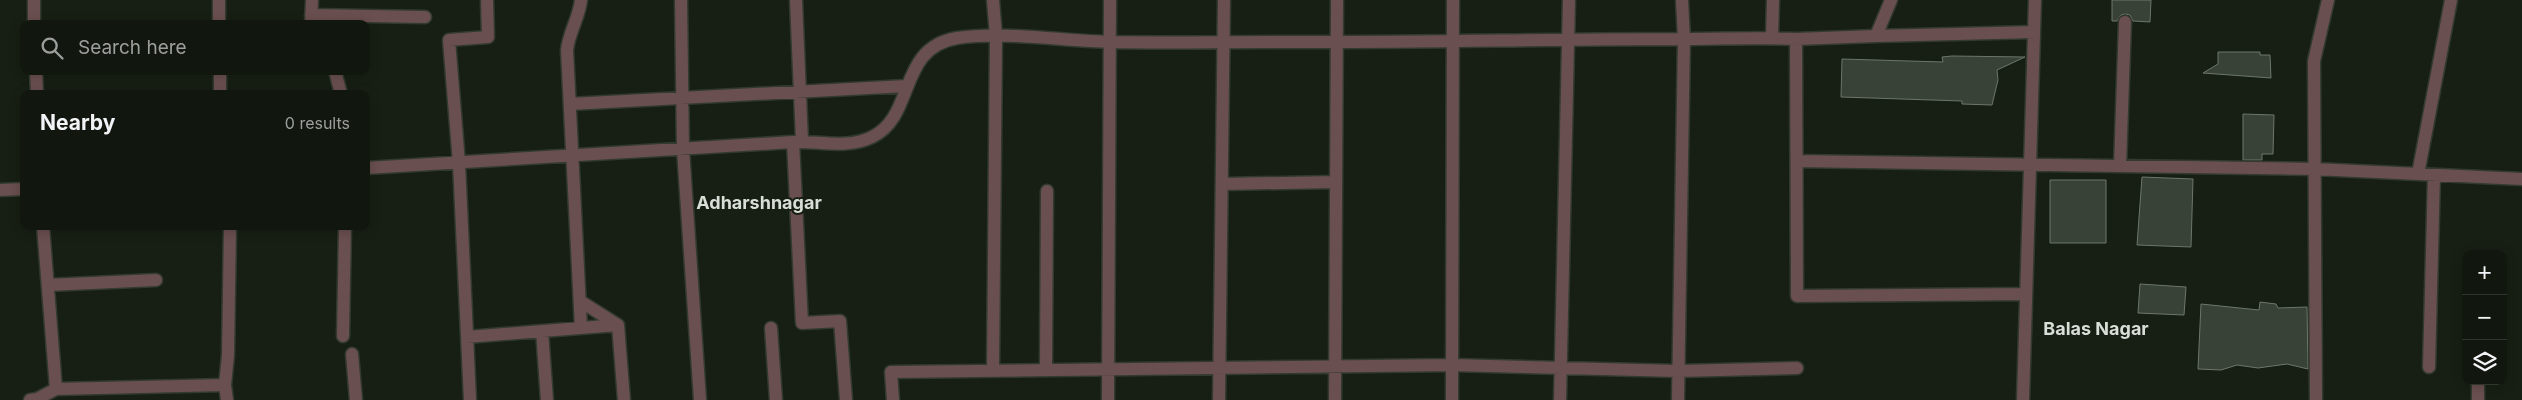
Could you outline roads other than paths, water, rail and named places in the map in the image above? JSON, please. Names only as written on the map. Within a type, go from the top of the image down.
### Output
[{"type":"street","points":[[34,0],[34,20]]},
{"type":"street","points":[[219,0],[219,20]]},
{"type":"street","points":[[312,0],[311,20],[425,18]]},
{"type":"street","points":[[470,400],[459,163],[449,40],[488,37],[487,0]]},
{"type":"street","points":[[580,0],[579,13],[568,41],[568,50],[581,328]]},
{"type":"street","points":[[681,0],[683,149],[700,400]]},
{"type":"street","points":[[796,0],[800,91],[798,142],[802,323],[840,321],[846,400]]},
{"type":"street","points":[[993,0],[996,36],[993,370]]},
{"type":"street","points":[[1108,400],[1110,0]]},
{"type":"street","points":[[1219,400],[1224,0]]},
{"type":"street","points":[[1335,400],[1337,0]]},
{"type":"street","points":[[1452,400],[1453,0]]},
{"type":"street","points":[[1560,400],[1559,367],[1569,0]]},
{"type":"street","points":[[1678,400],[1684,39],[1682,0]]},
{"type":"street","points":[[1772,38],[1773,0]]},
{"type":"street","points":[[1876,36],[1891,0]]},
{"type":"street","points":[[2023,400],[2035,0]]},
{"type":"street","points":[[2316,400],[2314,61],[2328,0]]},
{"type":"street","points":[[2418,174],[2450,0]]},
{"type":"street","points":[[2120,166],[2125,22]]},
{"type":"street","points":[[370,168],[798,142],[847,143],[873,137],[886,128],[892,122],[906,86],[927,51],[934,45],[959,38],[996,36],[1111,42],[1337,43],[1568,38],[1796,39],[2034,32]]},
{"type":"street","points":[[1796,39],[1797,296],[2026,294]]},
{"type":"street","points":[[36,75],[37,90]]},
{"type":"street","points":[[220,75],[220,90]]},
{"type":"street","points":[[336,75],[340,90]]},
{"type":"street","points":[[570,104],[906,86]]},
{"type":"street","points":[[1797,161],[2315,169],[2522,178]]},
{"type":"street","points":[[2428,367],[2434,175]]},
{"type":"street","points":[[1222,184],[1336,182]]},
{"type":"street","points":[[0,190],[20,189]]},
{"type":"street","points":[[1046,370],[1047,190]]},
{"type":"street","points":[[43,230],[56,390]]},
{"type":"street","points":[[227,400],[225,385],[228,355],[230,230]]},
{"type":"street","points":[[343,336],[345,230]]},
{"type":"street","points":[[48,285],[156,280]]},
{"type":"street","points":[[580,301],[618,325]]},
{"type":"street","points":[[467,337],[618,325]]},
{"type":"street","points":[[618,325],[624,400]]},
{"type":"street","points":[[771,328],[776,400]]},
{"type":"street","points":[[542,331],[547,400]]},
{"type":"street","points":[[352,354],[356,400]]},
{"type":"street","points":[[893,400],[891,372],[1452,365],[1678,371],[1797,368]]},
{"type":"street","points":[[30,400],[37,400],[56,390],[127,394],[225,385]]},
{"type":"street","points":[[2478,385],[2478,400]]},
{"type":"district","name":"Adharshnagar","points":[[759,202]]},
{"type":"district","name":"Balas Nagar","points":[[2096,328]]}]
